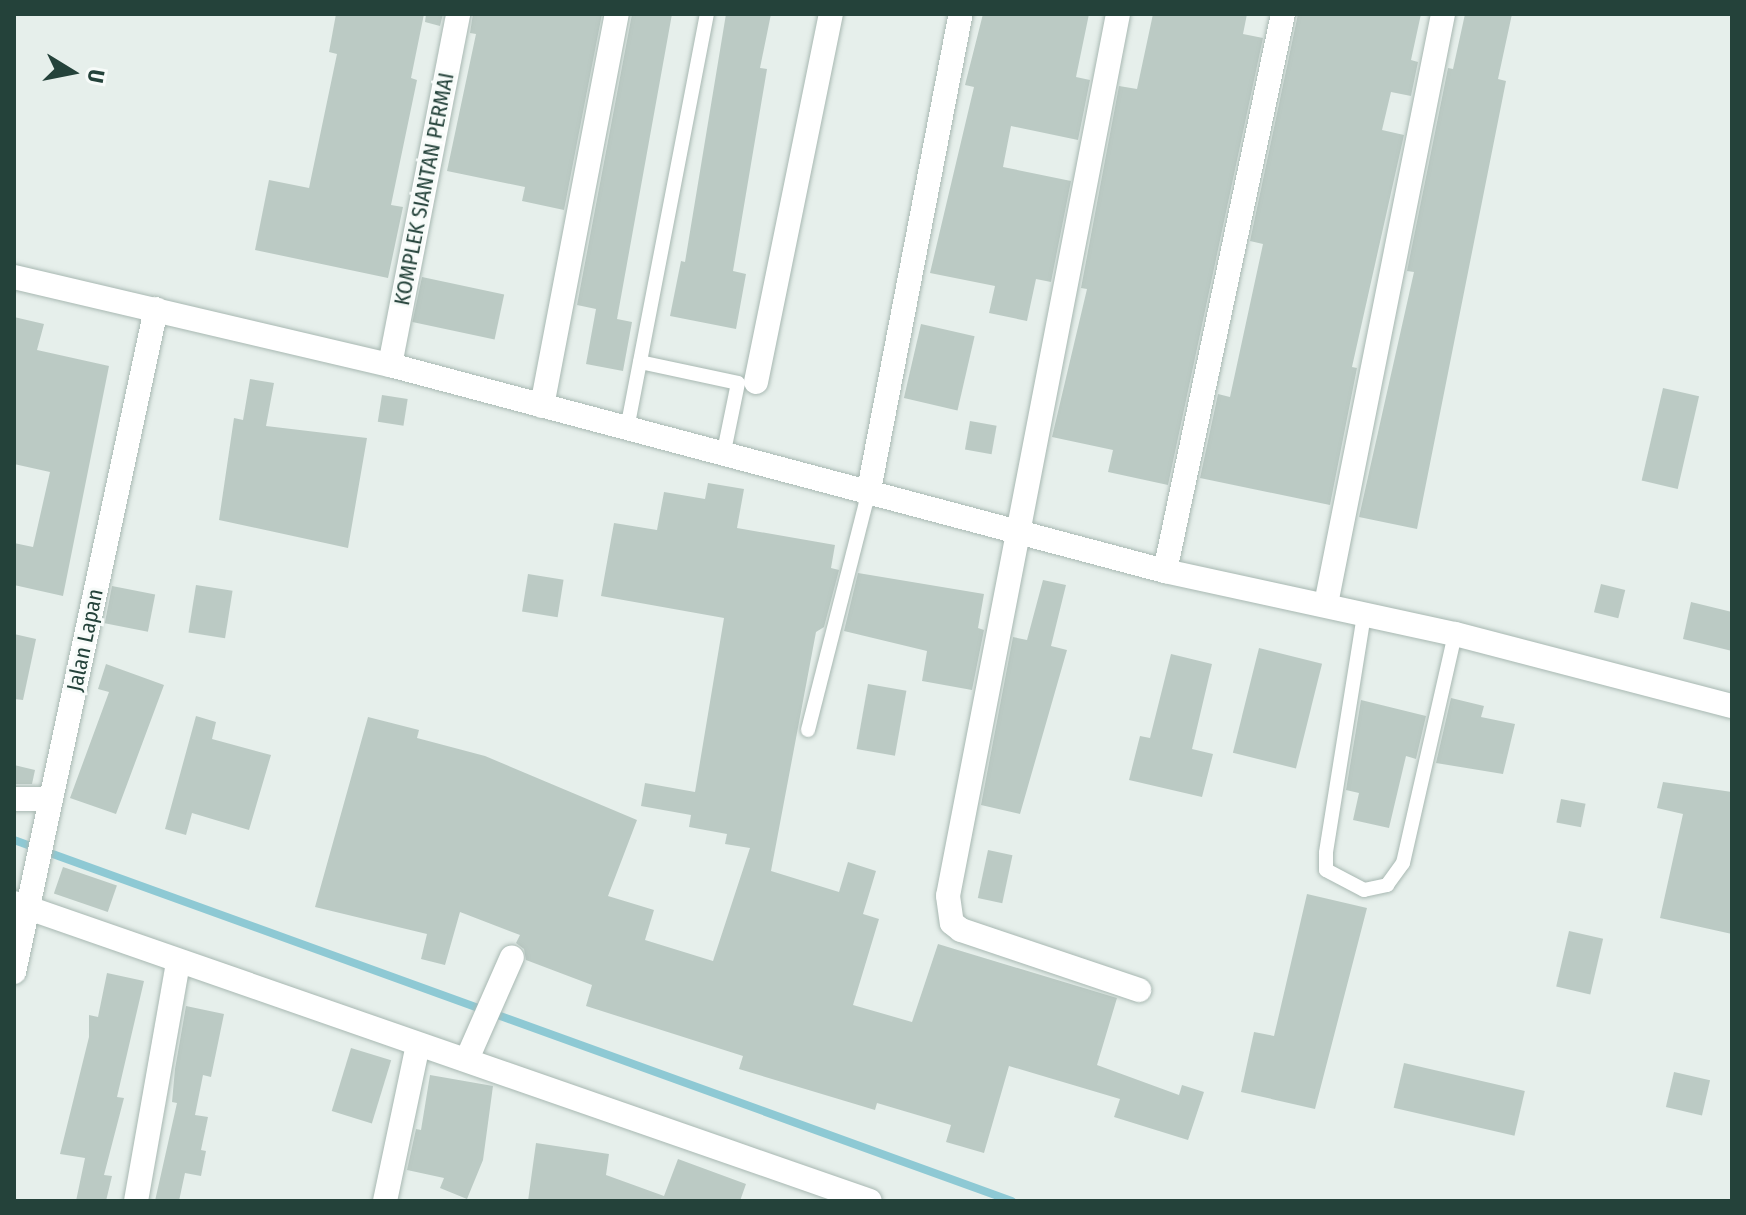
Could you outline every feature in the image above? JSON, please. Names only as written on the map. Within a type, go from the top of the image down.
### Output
[{"type":"street","name":"KOMPLEK SIANTAN PERMAI","points":[[390,365],[458,14]]},
{"type":"street","points":[[542,406],[617,14]]},
{"type":"street","points":[[756,382],[831,14]]},
{"type":"street","points":[[868,495],[961,14]]},
{"type":"street","points":[[1118,14],[948,912],[961,930],[1139,990]]},
{"type":"street","points":[[1165,571],[1283,14]]},
{"type":"street","points":[[1326,604],[1443,14]]},
{"type":"street","points":[[14,277],[390,365],[868,495],[1165,571],[1455,634],[1732,706]]},
{"type":"street","name":"Jalan Lapan","points":[[14,972],[23,901],[48,811],[156,309]]},
{"type":"street","points":[[14,799],[48,811]]},
{"type":"street","points":[[23,901],[178,963],[467,1059],[870,1201]]},
{"type":"street","points":[[467,1059],[512,957]]},
{"type":"street","points":[[136,1201],[178,963]]},
{"type":"street","points":[[385,1201],[418,1045]]},
{"type":"lane","points":[[627,429],[707,14]]},
{"type":"lane","points":[[640,362],[738,383],[723,456]]},
{"type":"lane","points":[[808,730],[868,495]]},
{"type":"lane","points":[[1364,615],[1326,853],[1326,870],[1364,890],[1387,885],[1403,863],[1455,634]]},
{"type":"building","points":[[336,14],[424,14],[411,78],[417,80],[391,205],[403,207],[388,278],[255,250],[269,180],[309,188],[337,54],[329,52]]},
{"type":"building","points":[[426,14],[443,14],[440,26],[425,22]]},
{"type":"building","points":[[473,14],[602,14],[564,210],[522,201],[525,187],[447,171],[476,34],[470,33]]},
{"type":"building","points":[[632,14],[672,14],[617,319],[632,322],[623,371],[586,364],[596,309],[577,305]]},
{"type":"building","points":[[726,14],[771,14],[760,68],[767,69],[733,271],[746,274],[736,329],[670,316],[681,261],[685,262]]},
{"type":"building","points":[[983,14],[1089,14],[1076,77],[1090,80],[1078,140],[1011,126],[1003,167],[1071,181],[1051,282],[1036,279],[1027,321],[989,313],[995,286],[930,273],[974,87],[965,85]]},
{"type":"building","points":[[1153,14],[1247,14],[1243,34],[1263,38],[1168,485],[1108,472],[1113,450],[1052,437],[1087,289],[1081,288],[1119,86],[1137,89]]},
{"type":"building","points":[[1298,14],[1421,14],[1411,60],[1418,62],[1411,96],[1391,92],[1382,130],[1404,135],[1352,367],[1357,368],[1330,505],[1200,478],[1218,394],[1230,397],[1263,244],[1250,241]]},
{"type":"building","points":[[1465,14],[1512,14],[1498,79],[1506,81],[1417,529],[1359,517],[1414,272],[1407,271],[1448,68],[1453,69]]},
{"type":"building","points":[[422,277],[504,294],[495,339],[412,322]]},
{"type":"building","points":[[14,317],[44,324],[37,350],[109,366],[63,596],[14,585],[14,543],[33,547],[50,472],[14,464]]},
{"type":"building","points":[[921,324],[975,336],[957,410],[904,398]]},
{"type":"building","points":[[250,379],[274,383],[266,426],[367,438],[348,548],[219,520],[234,418],[243,420]]},
{"type":"building","points":[[1663,388],[1699,396],[1678,489],[1642,481]]},
{"type":"building","points":[[382,395],[408,399],[403,426],[378,422]]},
{"type":"building","points":[[970,421],[997,426],[992,454],[965,450]]},
{"type":"building","points":[[708,483],[744,489],[737,528],[835,545],[831,568],[839,570],[824,627],[816,632],[771,871],[839,892],[848,862],[876,871],[863,914],[879,919],[853,1005],[912,1022],[938,944],[1117,998],[1097,1065],[1179,1095],[1182,1085],[1204,1092],[1188,1140],[1114,1117],[1120,1099],[1009,1066],[984,1153],[946,1142],[951,1125],[877,1103],[875,1110],[739,1069],[743,1056],[586,1006],[592,985],[526,960],[524,949],[516,943],[520,935],[460,912],[445,965],[421,959],[427,934],[315,907],[368,717],[419,730],[417,738],[485,756],[637,820],[608,896],[654,910],[645,940],[713,961],[750,848],[725,844],[727,834],[689,827],[691,815],[641,806],[645,783],[695,792],[724,618],[601,596],[614,523],[657,530],[664,492],[705,499]]},
{"type":"building","points":[[858,573],[984,594],[978,628],[984,630],[972,690],[922,681],[927,651],[844,631]]},
{"type":"building","points":[[528,574],[564,580],[558,617],[522,612]]},
{"type":"building","points":[[1043,580],[1066,585],[1051,646],[1067,650],[1020,814],[981,805],[1013,637],[1027,640]]},
{"type":"building","points":[[1601,584],[1625,590],[1618,618],[1594,612]]},
{"type":"building","points":[[196,585],[233,591],[225,638],[188,632]]},
{"type":"building","points":[[112,586],[155,594],[148,632],[105,623]]},
{"type":"building","points":[[1691,602],[1732,612],[1732,651],[1683,639]]},
{"type":"building","points":[[14,634],[36,639],[23,700],[14,699]]},
{"type":"building","points":[[1259,648],[1322,664],[1296,769],[1233,753]]},
{"type":"building","points":[[1171,654],[1212,664],[1192,749],[1213,754],[1202,797],[1129,780],[1140,736],[1150,738]]},
{"type":"building","points":[[106,664],[164,685],[116,814],[70,798],[109,692],[98,689]]},
{"type":"building","points":[[868,684],[906,691],[895,756],[857,749]]},
{"type":"building","points":[[1451,698],[1484,706],[1481,717],[1515,724],[1503,774],[1436,763]]},
{"type":"building","points":[[1361,700],[1426,716],[1416,759],[1406,756],[1389,828],[1353,820],[1359,793],[1346,790]]},
{"type":"building","points":[[196,716],[216,722],[212,739],[271,755],[249,830],[192,813],[186,835],[165,829]]},
{"type":"building","points":[[14,765],[35,770],[32,784],[14,784]]},
{"type":"building","points":[[1663,782],[1732,792],[1732,934],[1660,918],[1683,814],[1657,808]]},
{"type":"building","points":[[1561,799],[1586,804],[1581,827],[1556,823]]},
{"type":"building","points":[[988,850],[1012,855],[1002,903],[978,898]]},
{"type":"building","points":[[63,867],[117,886],[108,912],[54,893]]},
{"type":"building","points":[[1307,894],[1367,908],[1315,1109],[1241,1092],[1254,1032],[1274,1036]]},
{"type":"building","points":[[1569,931],[1603,939],[1590,994],[1556,987]]},
{"type":"building","points":[[107,973],[144,981],[117,1097],[124,1098],[104,1175],[112,1176],[106,1201],[76,1201],[85,1158],[60,1154],[89,1037],[89,1015],[98,1017]]},
{"type":"building","points":[[186,1006],[224,1014],[211,1077],[203,1075],[195,1115],[208,1117],[201,1150],[206,1151],[201,1176],[185,1173],[179,1201],[155,1201],[177,1103],[172,1102],[175,1069]]},
{"type":"building","points":[[351,1048],[391,1060],[372,1123],[332,1111]]},
{"type":"building","points":[[1404,1063],[1525,1091],[1514,1136],[1394,1108]]},
{"type":"building","points":[[1674,1072],[1710,1080],[1702,1115],[1666,1107]]},
{"type":"building","points":[[430,1075],[493,1086],[483,1160],[467,1199],[440,1188],[444,1178],[407,1170],[416,1129],[421,1130]]},
{"type":"building","points":[[536,1143],[609,1154],[606,1175],[664,1196],[678,1159],[746,1184],[740,1201],[528,1201]]},
{"type":"waterway","points":[[14,840],[1012,1201]]}]
